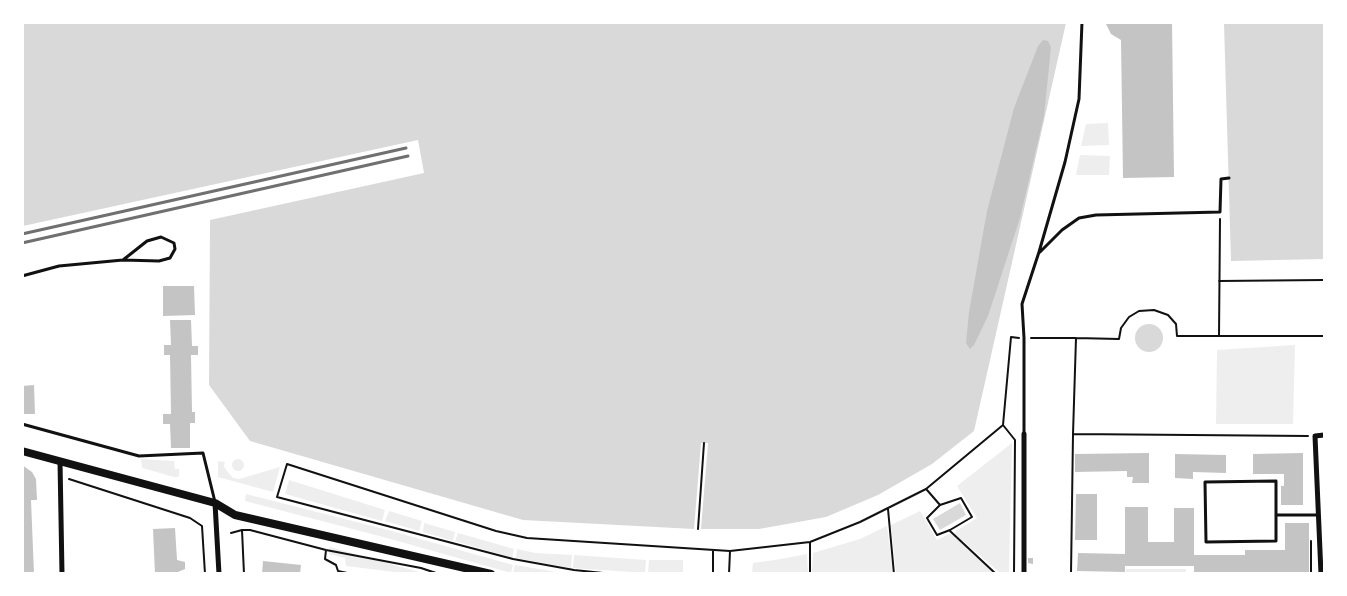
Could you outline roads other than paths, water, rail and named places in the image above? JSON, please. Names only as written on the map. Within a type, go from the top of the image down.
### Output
[{"type":"street","points":[[1024,434],[1024,574]]},
{"type":"street","points":[[1321,574],[1315,436],[1324,435]]},
{"type":"street","points":[[22,451],[215,502],[235,515],[491,574]]},
{"type":"street","points":[[60,461],[62,574]]},
{"type":"street","points":[[215,502],[219,574]]},
{"type":"lane","points":[[1024,434],[1022,304],[1040,252],[1066,162],[1079,99],[1082,22]]},
{"type":"lane","points":[[1040,252],[1062,230],[1079,218],[1096,215],[1220,212],[1221,179],[1229,178]]},
{"type":"lane","points":[[22,276],[59,266],[123,260],[159,261],[170,258],[175,250],[174,242],[161,237],[148,241],[123,260]]},
{"type":"lane","points":[[22,424],[139,456],[203,453],[215,502]]},
{"type":"lane","points":[[1276,481],[1276,515],[1276,541],[1206,542],[1205,482],[1276,481]]},
{"type":"lane","points":[[1276,515],[1318,515]]},
{"type":"railway","points":[[22,234],[406,148]]},
{"type":"railway","points":[[22,243],[408,156]]}]
